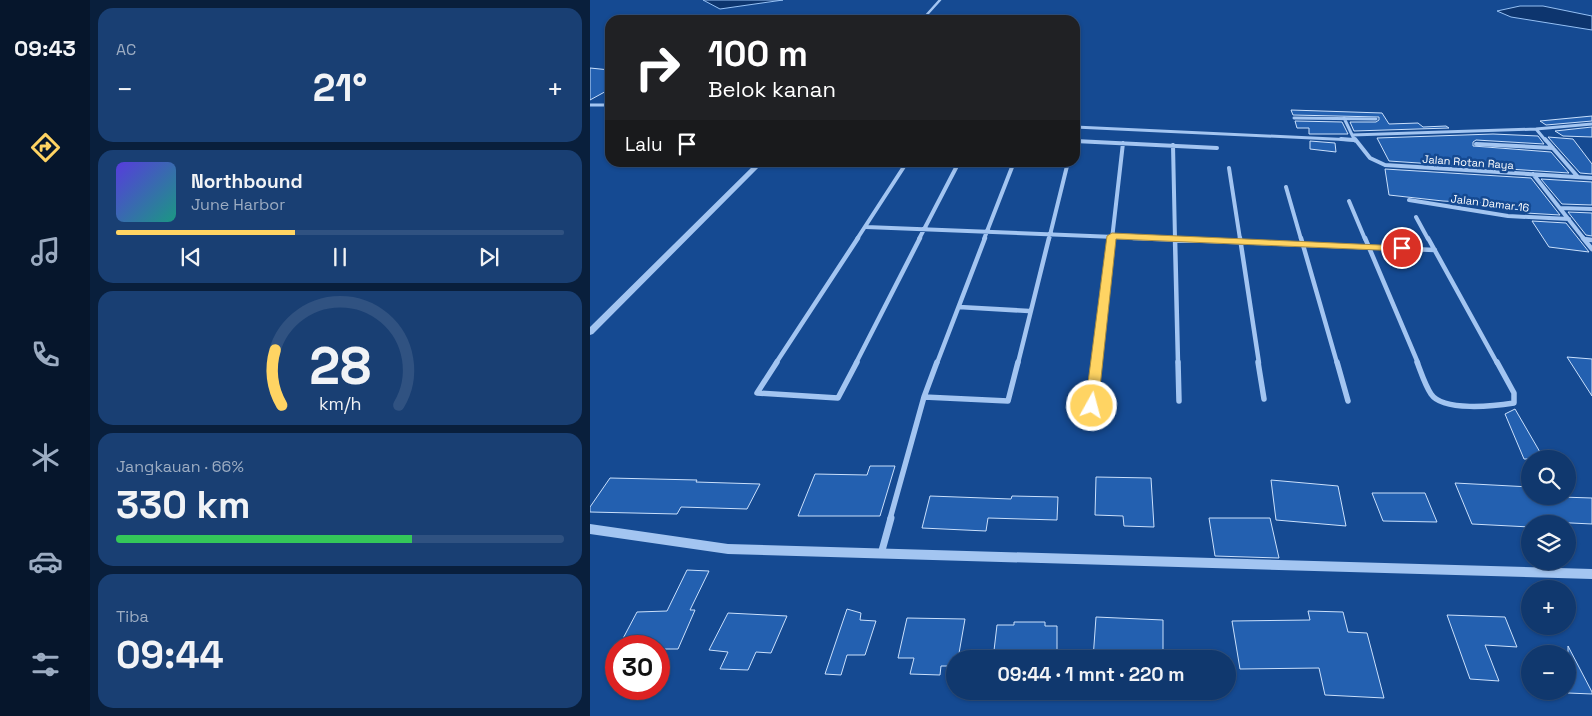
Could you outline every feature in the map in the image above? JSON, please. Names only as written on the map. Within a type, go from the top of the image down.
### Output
[{"type":"street","points":[[926,15],[940,0]]},
{"type":"street","points":[[590,104],[605,105]]},
{"type":"street","points":[[1294,118],[1376,119]]},
{"type":"street","name":"Jalan Rotan Raya","points":[[1344,118],[1365,156],[1372,162],[1385,165],[1592,178]]},
{"type":"street","points":[[1080,128],[1353,137],[1591,126]]},
{"type":"street","points":[[1536,130],[1578,177]]},
{"type":"street","points":[[1080,141],[1217,148]]},
{"type":"street","points":[[1092,406],[1123,143]]},
{"type":"street","points":[[1476,144],[1553,148]]},
{"type":"street","points":[[1173,145],[1179,401]]},
{"type":"street","points":[[590,332],[756,167]]},
{"type":"street","points":[[903,167],[866,227],[756,393],[838,398],[957,167]]},
{"type":"street","points":[[881,554],[924,396],[1012,167]]},
{"type":"street","points":[[924,396],[1008,401],[1029,311],[1067,167]]},
{"type":"street","points":[[1229,168],[1264,399]]},
{"type":"street","points":[[1534,174],[1592,249]]},
{"type":"street","points":[[1286,187],[1348,401]]},
{"type":"street","name":"Jalan Damar 16","points":[[1410,200],[1514,216],[1569,219]]},
{"type":"street","points":[[1349,201],[1431,395],[1441,403],[1457,405],[1504,406],[1514,403],[1514,393],[1416,217]]},
{"type":"street","points":[[1560,208],[1592,210]]},
{"type":"street","points":[[866,227],[1435,250]]},
{"type":"street","points":[[1584,239],[1592,240]]},
{"type":"street","points":[[959,307],[1029,311]]},
{"type":"street","points":[[590,529],[728,549],[1592,574]]},
{"type":"water","points":[[703,0],[783,0],[720,9]]},
{"type":"water","points":[[1520,6],[1543,6],[1592,16],[1592,30],[1511,17],[1497,11]]},
{"type":"building","points":[[590,68],[605,70],[605,92],[590,100]]},
{"type":"building","points":[[1291,110],[1382,113],[1389,124],[1418,123],[1423,127],[1446,126],[1449,128],[1354,131],[1350,122],[1376,122],[1379,120],[1379,117],[1293,115]]},
{"type":"building","points":[[1592,116],[1592,121],[1546,125],[1540,121]]},
{"type":"building","points":[[1295,121],[1342,122],[1348,134],[1309,134],[1309,128],[1297,128]]},
{"type":"building","points":[[1592,127],[1592,137],[1563,136],[1555,131]]},
{"type":"building","points":[[1493,134],[1538,136],[1544,144],[1476,140],[1473,142],[1473,146],[1551,152],[1569,173],[1389,161],[1377,138]]},
{"type":"building","points":[[1548,137],[1573,139],[1592,164],[1592,174],[1580,173]]},
{"type":"building","points":[[1310,141],[1335,143],[1336,152],[1310,149]]},
{"type":"building","points":[[1385,169],[1531,178],[1560,215],[1526,213],[1523,210],[1486,207],[1483,203],[1389,195]]},
{"type":"building","points":[[1541,179],[1592,182],[1592,205],[1562,204]]},
{"type":"building","points":[[1568,212],[1592,213],[1592,236],[1586,235]]},
{"type":"building","points":[[1532,221],[1566,223],[1589,252],[1549,247]]},
{"type":"building","points":[[1567,357],[1592,359],[1592,396]]},
{"type":"building","points":[[1515,409],[1539,450],[1521,450],[1521,452],[1505,414]]},
{"type":"building","points":[[870,466],[895,466],[880,516],[798,516],[815,474],[867,475]]},
{"type":"building","points":[[1096,477],[1151,478],[1154,527],[1124,526],[1123,516],[1095,515]]},
{"type":"building","points":[[610,478],[760,484],[747,509],[681,507],[677,514],[590,512],[590,507]]},
{"type":"building","points":[[1271,480],[1338,486],[1346,526],[1276,520]]},
{"type":"building","points":[[1455,483],[1521,487],[1521,505],[1576,505],[1576,497],[1592,498],[1592,524],[1576,523],[1576,515],[1521,515],[1521,527],[1472,524]]},
{"type":"building","points":[[1372,493],[1425,493],[1437,522],[1383,521]]},
{"type":"building","points":[[930,496],[1011,499],[1012,496],[1058,497],[1057,520],[988,518],[986,531],[922,528]]},
{"type":"building","points":[[1209,518],[1270,518],[1279,558],[1215,556]]},
{"type":"building","points":[[687,570],[709,571],[690,610],[695,610],[678,649],[670,649],[670,635],[625,635],[637,612],[667,611]]},
{"type":"building","points":[[847,609],[861,613],[860,620],[876,621],[865,655],[847,655],[841,675],[825,674]]},
{"type":"building","points":[[1308,611],[1343,612],[1348,632],[1367,633],[1384,698],[1325,695],[1319,668],[1240,669],[1232,621],[1310,620]]},
{"type":"building","points":[[728,613],[787,616],[771,653],[756,652],[748,670],[720,669],[728,652],[709,650]]},
{"type":"building","points":[[1447,615],[1505,617],[1517,647],[1485,645],[1499,681],[1470,679]]},
{"type":"building","points":[[1096,617],[1163,620],[1163,650],[1094,650]]},
{"type":"building","points":[[907,618],[965,619],[960,650],[946,650],[946,666],[941,666],[940,675],[910,674],[914,658],[898,658]]},
{"type":"building","points":[[1014,622],[1045,622],[1045,626],[1057,626],[1057,650],[994,650],[997,625],[1014,625]]},
{"type":"building","points":[[1576,661],[1592,692],[1592,694],[1576,693]]},
{"type":"route","points":[[1092,406],[1112,236],[1402,248]]}]
